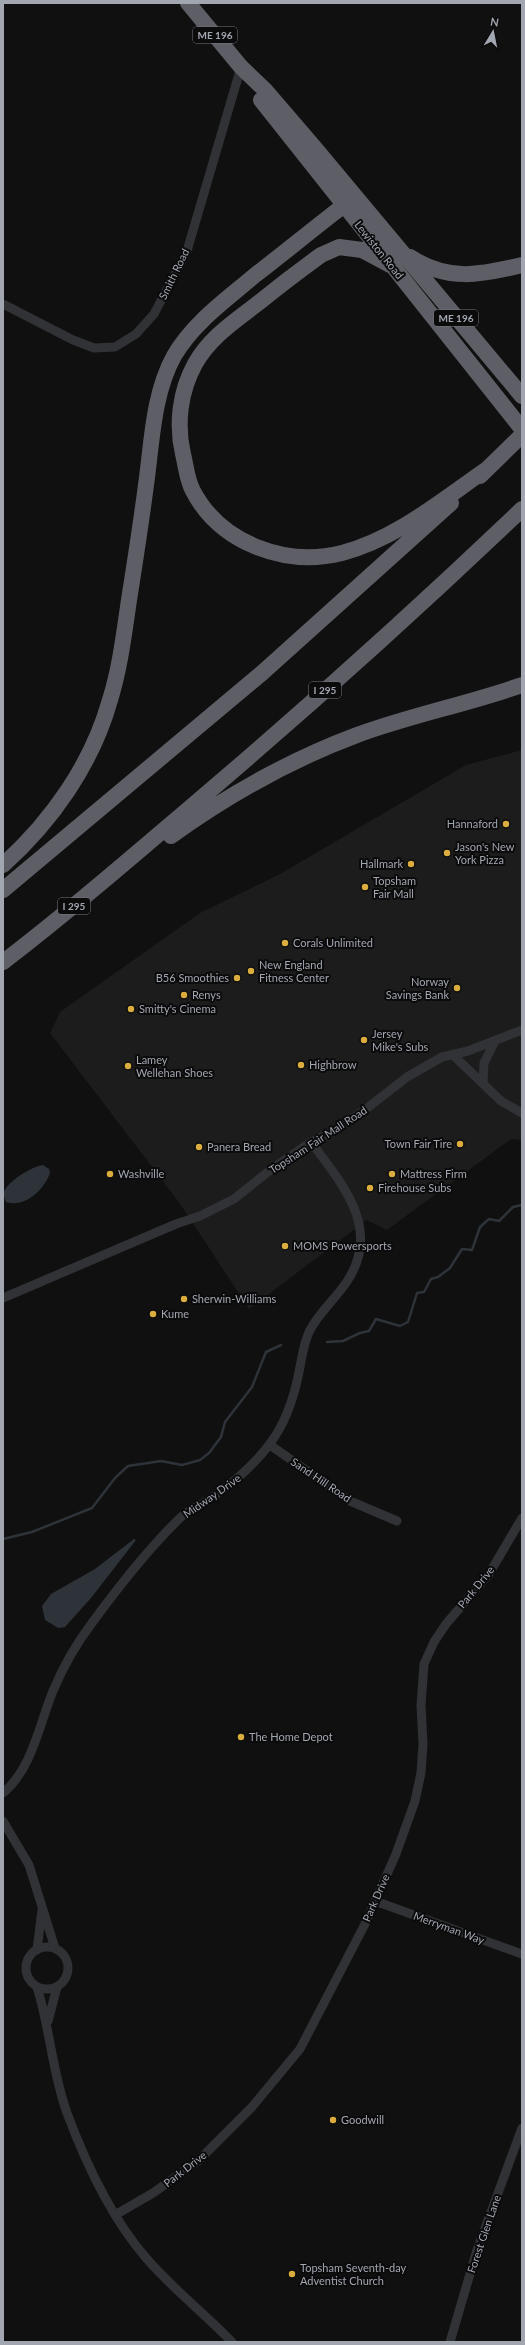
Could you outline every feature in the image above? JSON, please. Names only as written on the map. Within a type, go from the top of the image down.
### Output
[{"type":"highway","name":"Lewiston Road","points":[[188,3],[241,67],[265,90],[522,396]]},
{"type":"highway","name":"Lewiston Road","points":[[241,67],[257,95],[343,206],[522,429]]},
{"type":"highway","points":[[3,865],[32,837],[61,801],[87,757],[106,714],[117,674],[124,633],[157,406],[173,358],[190,333],[226,299],[343,206],[363,208]]},
{"type":"highway","points":[[390,265],[362,250],[338,247],[321,254],[210,342],[195,363],[186,382],[179,422],[180,443],[192,490],[201,505],[227,531],[257,548],[287,557],[317,557],[343,553],[398,529],[486,469]]},
{"type":"highway","points":[[400,250],[426,267],[459,275],[522,265]]},
{"type":"highway","points":[[3,890],[262,673],[522,435]]},
{"type":"highway","name":"I 295","points":[[3,962],[124,866],[402,621],[522,509]]},
{"type":"highway","points":[[124,866],[151,852],[227,798],[300,760],[383,726],[522,685]]},
{"type":"street","name":"Smith Road","points":[[3,304],[73,340],[94,348],[115,347],[136,334],[154,314],[187,251],[241,67]]},
{"type":"street","name":"Topsham Fair Mall Road","points":[[3,1298],[176,1224],[200,1216],[234,1199],[311,1142],[334,1131],[353,1118],[407,1077],[442,1057],[453,1055],[495,1041],[522,1030]]},
{"type":"street","points":[[483,1084],[484,1062],[495,1041]]},
{"type":"street","points":[[453,1055],[501,1101],[522,1113]]},
{"type":"street","name":"Midway Drive","points":[[3,1793],[24,1766],[53,1691],[75,1647],[92,1623],[142,1560],[182,1516],[232,1484],[270,1445],[292,1400],[304,1343],[309,1330],[346,1283],[360,1247],[357,1212],[349,1194],[311,1142]]},
{"type":"street","name":"Sand Hill Road","points":[[270,1445],[350,1501],[396,1521]]},
{"type":"street","name":"Park Drive","points":[[115,2215],[153,2193],[198,2161],[252,2107],[300,2049],[376,1901],[396,1854],[418,1787],[423,1744],[421,1705],[424,1664],[434,1642],[489,1574],[522,1518]]},
{"type":"street","points":[[3,1821],[29,1865],[43,1904],[55,1948]]},
{"type":"street","name":"Merryman Way","points":[[376,1901],[522,1954]]},
{"type":"street","points":[[37,1950],[43,1904]]},
{"type":"street","points":[[48,2024],[57,1987],[67,1975],[68,1964],[64,1955],[55,1948],[46,1947],[37,1950],[29,1958],[26,1968],[28,1977],[37,1987],[48,2024],[58,2082],[67,2113],[100,2189],[115,2215],[146,2259],[232,2342]]},
{"type":"street","points":[[37,1987],[48,1989],[57,1987]]},
{"type":"street","name":"Forest Glen Lane","points":[[450,2342],[477,2250],[522,2128]]},
{"type":"shaded area","name":"Topsham Fair Mall","points":[[522,750],[522,1140],[511,1139],[387,1230],[367,1220],[249,1309],[181,1205],[50,1033],[60,1012],[200,913],[280,874],[466,765]]},
{"type":"shaded area","points":[[43,1165],[49,1169],[50,1173],[43,1186],[33,1196],[20,1202],[6,1202],[3,1194],[9,1184],[20,1175]]},
{"type":"shaded area","points":[[134,1539],[136,1540],[91,1598],[65,1627],[58,1628],[45,1620],[42,1606],[51,1594],[95,1569]]},
{"type":"waterway","points":[[327,1342],[343,1341],[360,1333],[369,1331],[376,1319],[400,1326],[408,1322],[417,1293],[424,1292],[431,1279],[438,1277],[450,1268],[462,1249],[472,1250],[480,1227],[489,1219],[499,1221],[513,1207],[522,1205]]},
{"type":"waterway","points":[[3,1539],[32,1532],[92,1508],[115,1478],[128,1466],[161,1461],[182,1465],[200,1460],[209,1453],[221,1437],[225,1422],[252,1387],[266,1352],[281,1345]]},
{"type":"place","name":"Hannaford","points":[[506,824]]},
{"type":"place","name":"Jason's New York Pizza","points":[[447,853]]},
{"type":"place","name":"Hallmark","points":[[411,864]]},
{"type":"place","name":"Topsham Fair Mall","points":[[365,887]]},
{"type":"place","name":"Corals Unlimited","points":[[285,943]]},
{"type":"place","name":"New England Fitness Center","points":[[251,971]]},
{"type":"place","name":"B56 Smoothies","points":[[237,978]]},
{"type":"place","name":"Norway Savings Bank","points":[[457,988]]},
{"type":"place","name":"Renys","points":[[184,995]]},
{"type":"place","name":"Smitty's Cinema","points":[[131,1009]]},
{"type":"place","name":"Jersey Mike's Subs","points":[[364,1040]]},
{"type":"place","name":"Highbrow","points":[[301,1065]]},
{"type":"place","name":"Lamey Wellehan Shoes","points":[[128,1066]]},
{"type":"place","name":"Town Fair Tire","points":[[460,1144]]},
{"type":"place","name":"Panera Bread","points":[[199,1147]]},
{"type":"place","name":"Washville","points":[[110,1174]]},
{"type":"place","name":"Mattress Firm","points":[[392,1174]]},
{"type":"place","name":"Firehouse Subs","points":[[370,1188]]},
{"type":"place","name":"MOMS Powersports","points":[[285,1246]]},
{"type":"place","name":"Sherwin-Williams","points":[[184,1299]]},
{"type":"place","name":"Kume","points":[[153,1314]]},
{"type":"place","name":"The Home Depot","points":[[241,1737]]},
{"type":"place","name":"Goodwill","points":[[333,2120]]},
{"type":"place","name":"Topsham Seventh-day Adventist Church","points":[[292,2274]]}]
